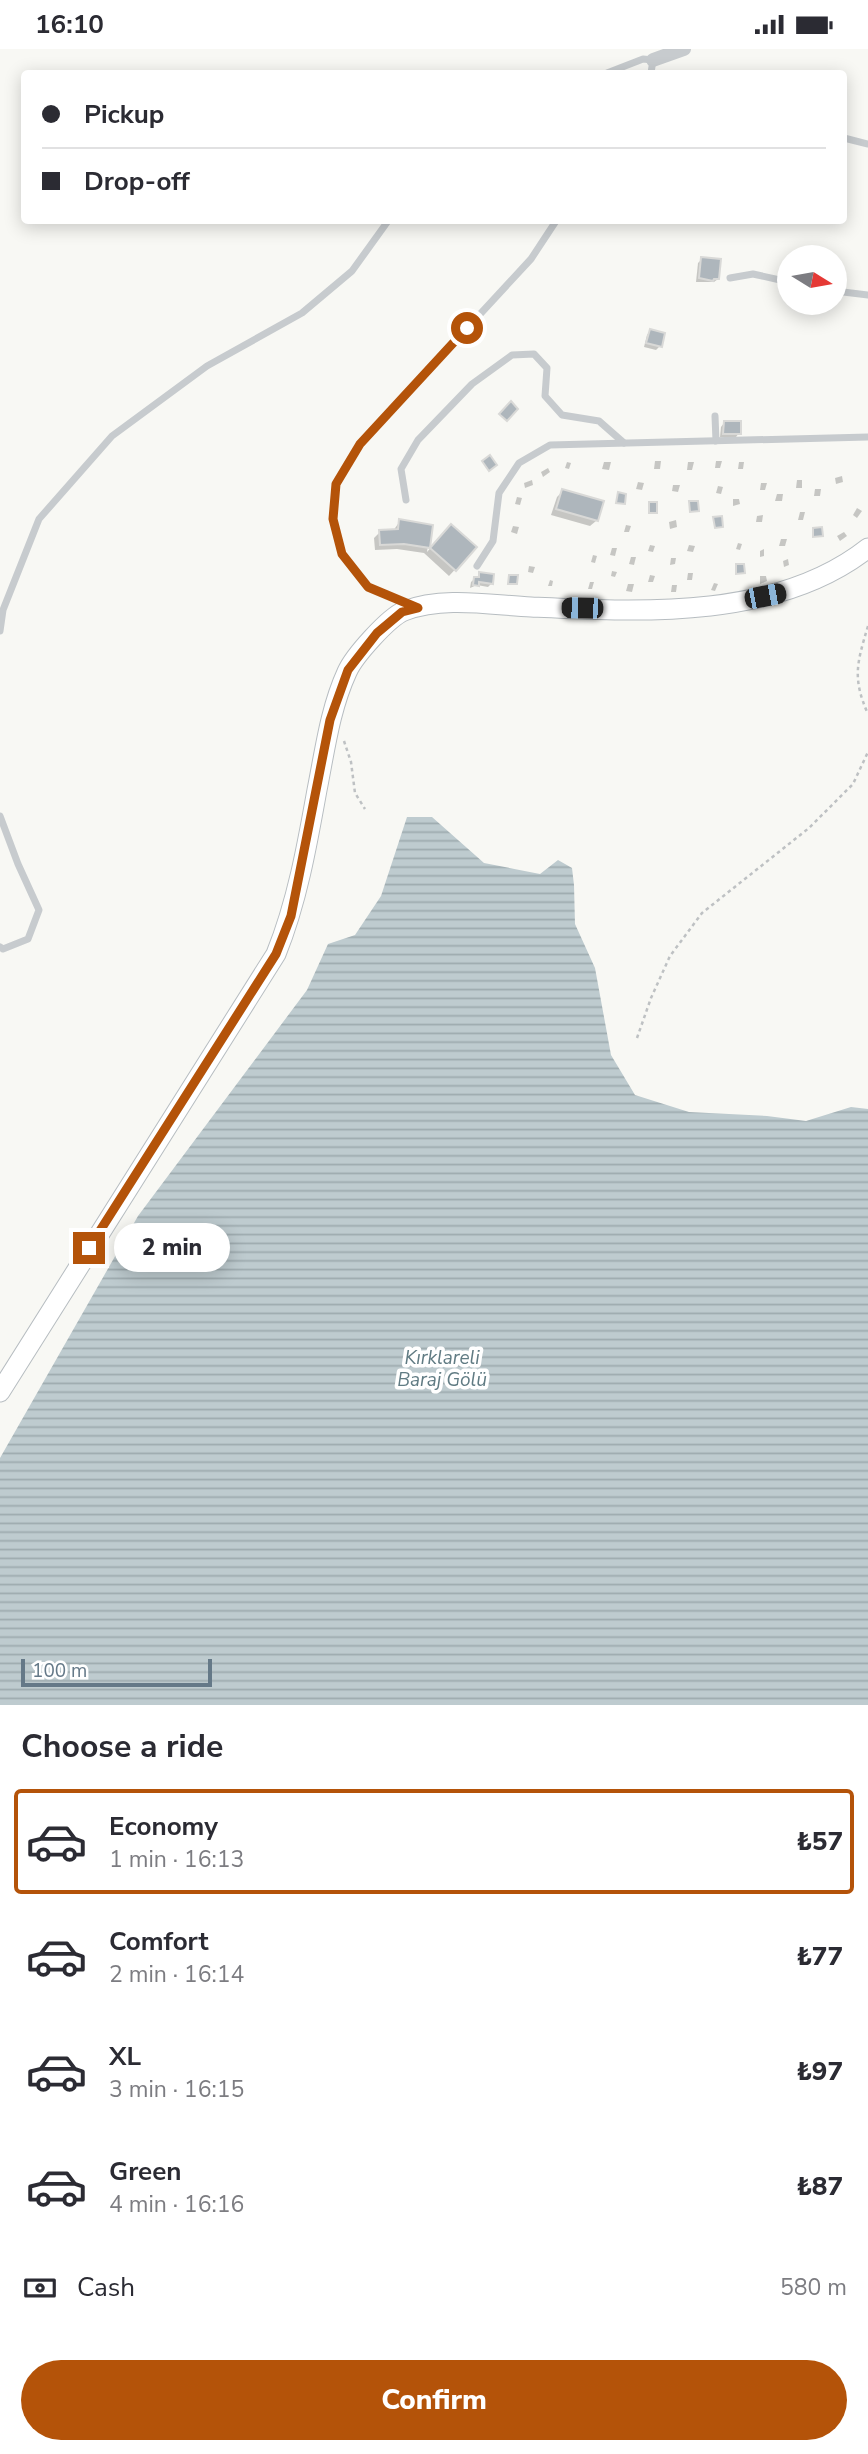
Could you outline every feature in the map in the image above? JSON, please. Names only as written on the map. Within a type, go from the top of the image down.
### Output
[{"type":"street","points":[[652,67],[684,49]]},
{"type":"street","points":[[0,1392],[276,954],[291,916],[329,727],[348,670],[377,633],[402,612],[435,604],[607,609],[702,608],[786,592],[848,564],[868,548]]},
{"type":"lane","points":[[615,70],[643,59],[652,67]]},
{"type":"lane","points":[[847,139],[868,144]]},
{"type":"lane","points":[[0,631],[3,610],[39,519],[112,436],[206,366],[302,313],[352,271],[386,224]]},
{"type":"lane","points":[[418,608],[368,587],[342,554],[333,519],[336,484],[360,444],[531,259],[554,224]]},
{"type":"lane","points":[[730,278],[753,274],[777,279]]},
{"type":"lane","points":[[847,292],[868,295]]},
{"type":"lane","points":[[406,500],[401,469],[418,440],[472,384],[512,355],[534,354],[547,368],[545,397],[562,415],[599,421],[624,443]]},
{"type":"lane","points":[[715,416],[716,441]]},
{"type":"lane","points":[[477,566],[493,541],[499,493],[519,463],[550,445],[868,437]]},
{"type":"lane","points":[[0,816],[39,910],[28,939],[3,949],[0,947]]},
{"type":"path","points":[[868,626],[857,662],[858,692],[868,714]]},
{"type":"path","points":[[329,727],[344,741],[351,762],[355,793],[365,809]]},
{"type":"path","points":[[638,1038],[651,998],[670,956],[702,912],[808,828],[853,784],[868,752]]},
{"type":"water","name":"Kırklareli Baraj Gölü","points":[[407,817],[432,817],[484,863],[540,874],[558,860],[572,868],[575,924],[595,968],[611,1055],[635,1095],[689,1112],[806,1121],[851,1107],[868,1109],[868,1705],[0,1705],[0,1458],[138,1216],[307,990],[328,944],[355,935],[381,896]]},
{"type":"building","points":[[701,257],[721,259],[719,279],[713,281],[699,278]]},
{"type":"building","points":[[650,329],[665,333],[662,347],[646,343]]},
{"type":"building","points":[[511,401],[518,409],[507,421],[499,414]]},
{"type":"building","points":[[724,421],[741,421],[741,434],[723,434]]},
{"type":"building","points":[[490,455],[497,465],[489,471],[482,461]]},
{"type":"building","points":[[562,489],[604,501],[598,521],[556,509]]},
{"type":"building","points":[[618,492],[626,494],[625,504],[616,503]]},
{"type":"building","points":[[689,501],[698,501],[699,511],[690,512]]},
{"type":"building","points":[[649,502],[657,502],[657,513],[649,513]]},
{"type":"building","points":[[722,516],[723,527],[715,528],[713,517]]},
{"type":"building","points":[[399,519],[433,525],[430,548],[404,544],[380,545],[379,530],[398,529]]},
{"type":"building","points":[[451,524],[477,547],[456,571],[430,548]]},
{"type":"building","points":[[822,527],[823,536],[813,537],[813,528]]},
{"type":"building","points":[[736,564],[744,564],[745,573],[736,574]]},
{"type":"building","points":[[479,572],[494,574],[493,584],[479,582],[479,586],[473,585],[474,577],[479,577]]},
{"type":"building","points":[[509,575],[518,575],[517,584],[508,584]]},
{"type":"route","points":[[89,1248],[276,954],[291,916],[330,720],[348,670],[377,633],[402,612],[418,608],[368,587],[342,554],[333,519],[336,484],[360,444],[467,328]]}]
